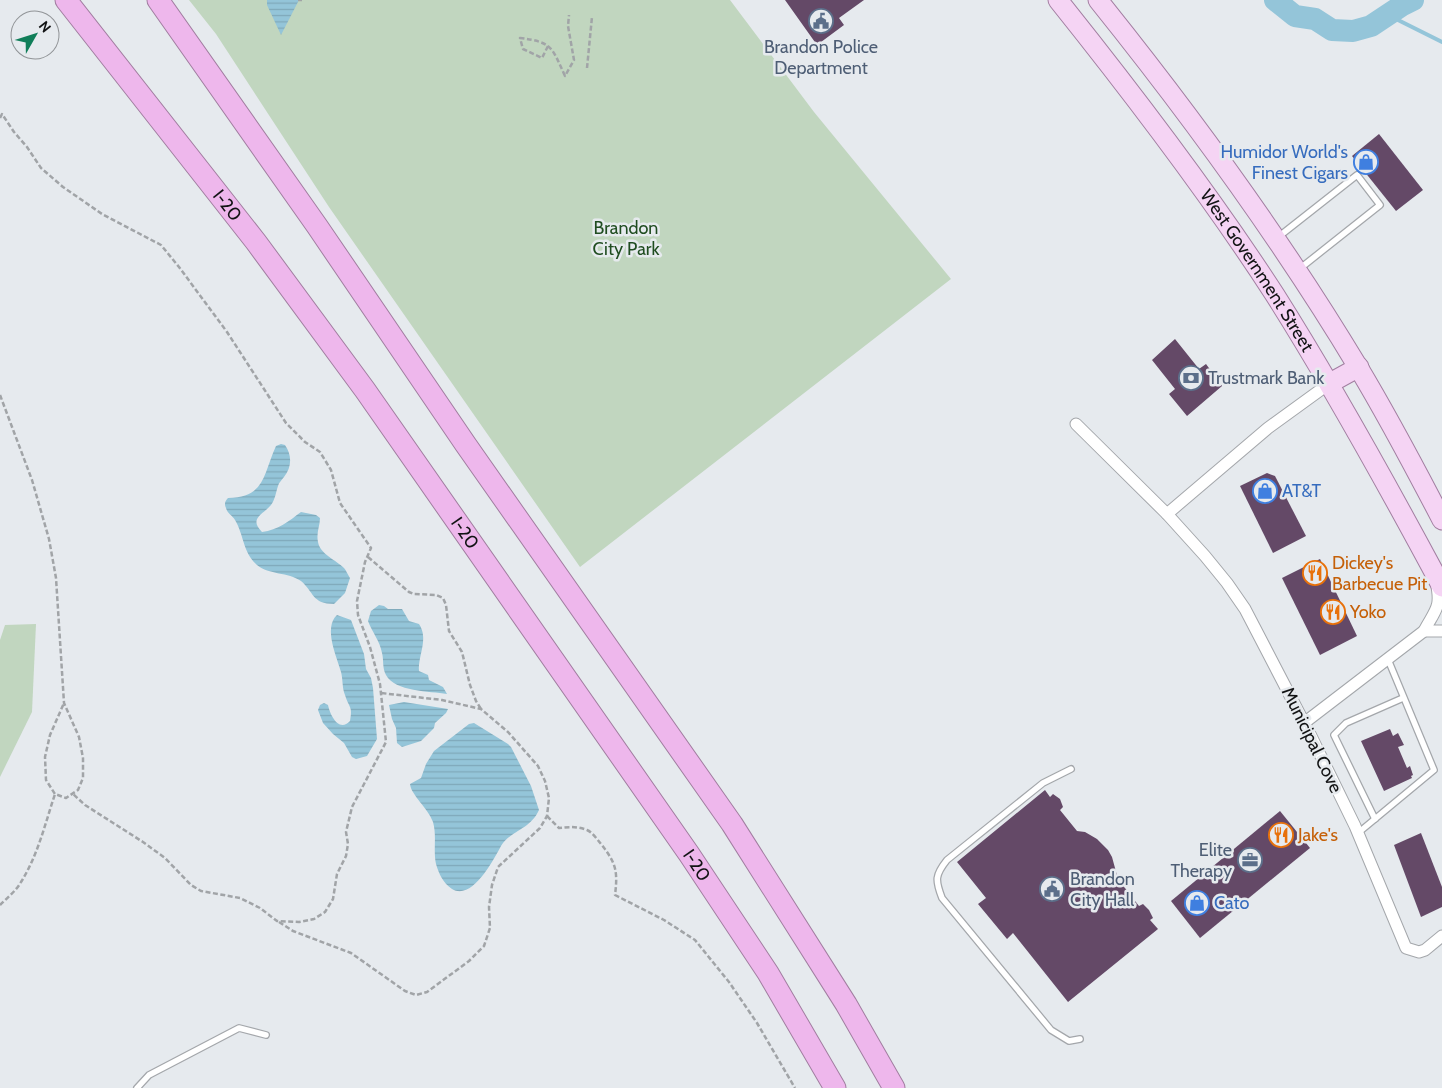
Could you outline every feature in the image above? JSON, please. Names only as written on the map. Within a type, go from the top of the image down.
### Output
[{"type":"highway","name":"I-20","points":[[66,0],[256,242],[371,399],[689,854],[768,973],[834,1088]]},
{"type":"highway","points":[[158,0],[732,824],[846,1004],[894,1088]]},
{"type":"main road","name":"West Government Street","points":[[1058,0],[1119,76],[1221,215],[1274,295],[1330,383],[1438,579]]},
{"type":"main road","name":"West Government Street","points":[[1098,0],[1201,133],[1297,271],[1359,367],[1442,520]]},
{"type":"main road","points":[[1330,383],[1359,367]]},
{"type":"street","points":[[1167,514],[1268,428],[1330,383]]},
{"type":"street","name":"Municipal Cove","points":[[1076,424],[1167,514],[1205,556],[1245,609],[1358,833],[1406,948],[1419,952],[1425,950],[1442,936]]},
{"type":"street","points":[[1304,723],[1387,657],[1424,631],[1437,610],[1439,596],[1438,579]]},
{"type":"street","points":[[1424,631],[1442,631]]},
{"type":"lane","points":[[1275,240],[1357,176],[1380,205],[1297,271]]},
{"type":"lane","points":[[1358,833],[1434,770],[1387,657]]},
{"type":"lane","points":[[1375,819],[1334,735],[1346,723],[1403,698]]},
{"type":"lane","points":[[1071,769],[1043,783],[947,860],[939,870],[937,878],[942,898],[1051,1030],[1069,1041],[1080,1039]]},
{"type":"lane","points":[[137,1088],[149,1075],[239,1028],[266,1035]]},
{"type":"path","points":[[548,46],[542,58],[523,49],[520,38],[537,40],[548,46],[552,49],[565,76],[574,60],[568,26],[569,16]]},
{"type":"path","points":[[588,68],[592,17]]},
{"type":"path","points":[[0,118],[2,114],[41,168],[63,187],[102,214],[161,245],[227,332],[286,423],[305,442],[320,452],[330,470],[340,502],[371,548],[356,601],[358,615],[380,684],[386,742],[352,807],[346,832],[348,844],[346,856],[337,874],[333,899],[325,912],[314,919],[299,922],[278,921]]},
{"type":"path","points":[[0,395],[32,480],[49,539],[56,578],[64,703],[79,737],[83,758],[83,778],[78,790],[66,798],[55,794],[46,780],[45,757],[50,735],[64,703]]},
{"type":"path","points":[[73,794],[85,805],[165,858],[191,884],[201,891],[240,898],[260,908],[293,931],[351,953],[405,991],[416,995],[426,992],[469,961],[484,946],[490,928],[489,907],[492,885],[498,867],[540,828],[547,816],[549,798],[545,781],[538,766],[508,732],[481,708],[476,701],[462,652],[449,631],[446,605],[443,598],[436,595],[409,592],[368,557]]},
{"type":"path","points":[[381,693],[442,700],[481,708]]},
{"type":"path","points":[[0,905],[20,884],[34,857],[43,836],[55,794]]},
{"type":"path","points":[[547,816],[559,828],[572,826],[588,830],[597,838],[613,860],[617,878],[615,896],[664,920],[695,940],[729,982],[757,1022],[795,1088]]},
{"type":"green space","name":"Brandon City Park","points":[[189,0],[730,0],[814,112],[951,279],[580,567],[329,207],[216,34]]},
{"type":"green space","points":[[36,624],[32,712],[0,777],[0,640],[5,625]]},
{"type":"water","points":[[267,0],[299,0],[281,35],[267,5]]},
{"type":"water","points":[[285,445],[289,453],[289,469],[278,485],[272,503],[257,520],[258,527],[262,532],[268,531],[288,522],[301,512],[316,515],[320,518],[317,536],[319,546],[344,568],[350,578],[345,593],[334,604],[317,600],[305,585],[296,578],[267,570],[257,565],[246,549],[238,526],[225,507],[228,498],[240,497],[256,488],[265,474],[276,446]]},
{"type":"water","points":[[379,605],[388,609],[402,609],[409,621],[419,624],[422,630],[423,641],[419,671],[428,675],[429,680],[443,687],[447,694],[405,688],[391,681],[386,675],[381,649],[368,621],[371,611]]},
{"type":"water","points":[[337,615],[351,620],[364,654],[366,669],[371,678],[373,688],[377,739],[367,756],[356,759],[352,757],[344,743],[323,723],[318,710],[320,705],[324,703],[328,705],[333,718],[339,724],[346,724],[350,721],[351,710],[344,692],[342,675],[331,635],[331,627]]},
{"type":"water","points":[[404,702],[448,709],[435,723],[434,728],[421,741],[402,747],[397,743],[396,728],[389,705]]},
{"type":"water","points":[[474,723],[511,747],[531,786],[539,810],[531,822],[505,841],[481,878],[474,885],[460,891],[449,887],[440,875],[435,859],[433,822],[413,793],[410,784],[421,778],[426,764],[434,751],[469,724]]},
{"type":"building","name":"Brandon Police Department","points":[[785,0],[864,0],[839,18],[844,25],[817,45]]},
{"type":"building","points":[[1379,134],[1423,190],[1396,211],[1352,156]]},
{"type":"building","name":"Trustmark Bank","points":[[1175,339],[1199,369],[1206,364],[1222,386],[1187,416],[1169,394],[1175,389],[1152,360]]},
{"type":"building","points":[[1267,473],[1275,476],[1306,536],[1273,553],[1240,486]]},
{"type":"building","points":[[1320,559],[1357,636],[1320,655],[1282,578]]},
{"type":"building","points":[[1390,729],[1393,736],[1398,733],[1404,745],[1398,747],[1407,768],[1410,766],[1413,775],[1411,776],[1412,778],[1384,791],[1361,741]]},
{"type":"building","name":"Brandon City Hall","points":[[1045,790],[1050,797],[1053,794],[1060,799],[1063,807],[1060,810],[1077,831],[1085,832],[1097,839],[1108,850],[1118,879],[1139,906],[1143,904],[1149,910],[1153,918],[1150,920],[1158,929],[1068,1002],[1013,933],[1007,939],[978,904],[986,898],[957,862]]},
{"type":"building","points":[[1280,811],[1310,848],[1200,938],[1171,901]]},
{"type":"building","points":[[1421,833],[1442,887],[1442,907],[1421,917],[1394,845]]},
{"type":"waterway","points":[[1275,0],[1295,16],[1315,19],[1332,30],[1353,31],[1371,26],[1413,0]]},
{"type":"waterway","points":[[1388,15],[1442,42]]},
{"type":"place","name":"Brandon Police Department","points":[[821,21]]},
{"type":"place","name":"Humidor World's Finest Cigars","points":[[1366,162]]},
{"type":"place","name":"Trustmark Bank","points":[[1191,378]]},
{"type":"place","name":"AT&T","points":[[1265,491]]},
{"type":"place","name":"Dickey's Barbecue Pit","points":[[1315,573]]},
{"type":"place","name":"Yoko","points":[[1333,612]]},
{"type":"place","name":"Jake's","points":[[1281,835]]},
{"type":"place","name":"Elite Therapy","points":[[1250,860]]},
{"type":"place","name":"Brandon City Hall","points":[[1052,889]]},
{"type":"place","name":"Cato","points":[[1197,903]]}]
